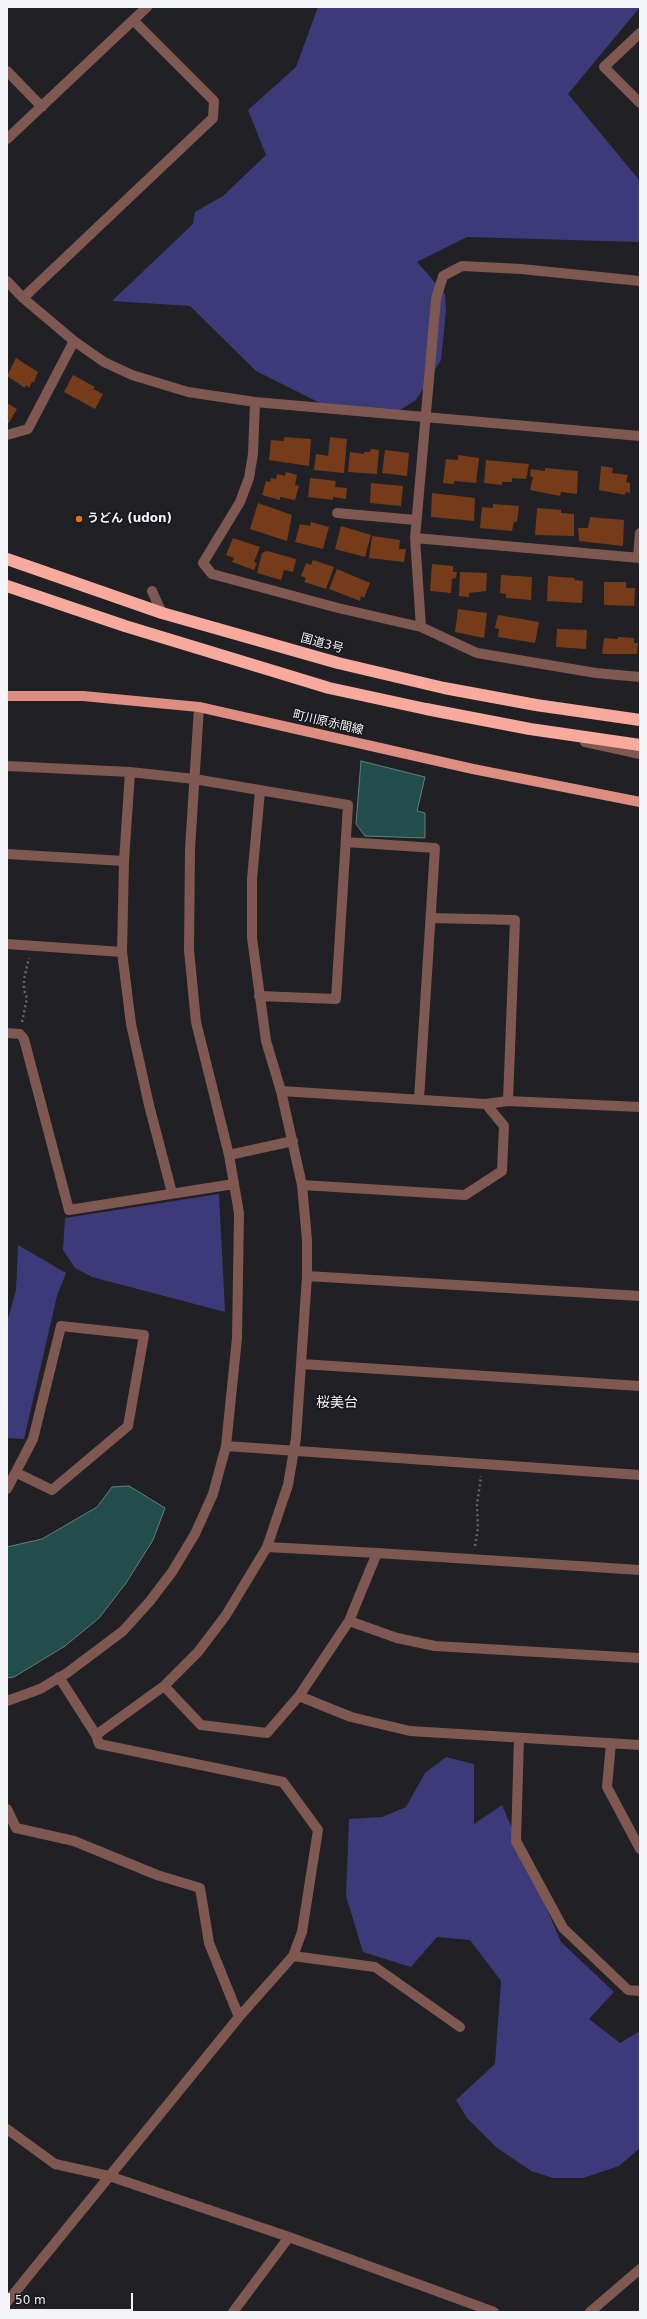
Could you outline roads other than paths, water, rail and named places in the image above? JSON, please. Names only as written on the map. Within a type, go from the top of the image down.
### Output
[{"type":"highway","name":"国道3号","points":[[7,559],[162,613],[338,663],[437,686],[536,705],[640,720]]},
{"type":"highway","points":[[7,586],[125,626],[329,688],[530,729],[640,745]]},
{"type":"main road","name":"町川原赤間線","points":[[7,696],[83,696],[199,707],[473,768],[640,802]]},
{"type":"street","points":[[7,139],[147,7]]},
{"type":"street","points":[[23,298],[213,118],[214,101],[133,20]]},
{"type":"street","points":[[640,33],[604,67],[640,103]]},
{"type":"street","points":[[7,71],[42,107]]},
{"type":"street","points":[[421,627],[415,538],[416,520],[424,415],[436,299],[443,276],[462,266],[521,269],[640,281]]},
{"type":"street","points":[[7,281],[23,298],[74,341],[104,362],[132,375],[188,392],[254,402],[424,415],[640,436]]},
{"type":"street","points":[[7,435],[28,429],[74,341]]},
{"type":"street","points":[[254,402],[253,454],[249,478],[240,502],[203,563],[212,574],[338,608],[421,627],[477,653],[596,673],[640,677]]},
{"type":"street","points":[[337,513],[416,520]]},
{"type":"street","points":[[415,538],[639,557],[640,533]]},
{"type":"street","points":[[152,591],[162,613]]},
{"type":"street","points":[[7,1702],[40,1689],[59,1677],[123,1630],[150,1601],[172,1572],[196,1534],[213,1494],[226,1446],[236,1338],[239,1214],[228,1155],[210,1084],[192,988],[188,903],[199,707]]},
{"type":"street","points":[[530,729],[640,754]]},
{"type":"street","points":[[7,766],[130,772],[194,779],[348,805],[336,999],[259,996]]},
{"type":"street","points":[[130,772],[124,861],[122,952],[131,1024],[148,1105],[172,1193]]},
{"type":"street","points":[[96,1735],[164,1686],[198,1652],[226,1616],[267,1547],[288,1485],[294,1452],[302,1364],[307,1276],[302,1185],[281,1091],[266,1041],[252,938],[252,879],[260,791]]},
{"type":"street","points":[[346,842],[434,848],[419,1099]]},
{"type":"street","points":[[7,854],[124,861]]},
{"type":"street","points":[[431,918],[515,920],[508,1101]]},
{"type":"street","points":[[7,944],[122,952]]},
{"type":"street","points":[[7,1033],[20,1034],[24,1039],[69,1210],[234,1184]]},
{"type":"street","points":[[281,1091],[486,1104],[508,1101],[640,1107]]},
{"type":"street","points":[[302,1185],[465,1195],[502,1171],[504,1126],[486,1104]]},
{"type":"street","points":[[228,1155],[292,1141]]},
{"type":"street","points":[[307,1276],[640,1296]]},
{"type":"street","points":[[7,1489],[17,1473],[33,1439],[61,1326],[144,1335],[128,1426],[52,1490],[17,1473]]},
{"type":"street","points":[[302,1364],[640,1386]]},
{"type":"street","points":[[226,1446],[294,1452],[640,1475]]},
{"type":"street","points":[[267,1547],[640,1570]]},
{"type":"street","points":[[164,1686],[201,1724],[267,1733],[299,1696],[349,1621],[377,1553]]},
{"type":"street","points":[[349,1621],[397,1638],[435,1646],[640,1658]]},
{"type":"street","points":[[7,2302],[239,2018],[292,1956],[302,1932],[318,1830],[283,1782],[99,1744],[96,1735],[59,1677]]},
{"type":"street","points":[[299,1696],[351,1717],[410,1731],[640,1745]]},
{"type":"street","points":[[519,1738],[516,1841],[563,1928],[628,1990],[640,1991]]},
{"type":"street","points":[[611,1743],[607,1787],[640,1849]]},
{"type":"street","points":[[7,1809],[16,1828],[74,1841],[157,1875],[200,1888],[209,1943],[239,2018]]},
{"type":"street","points":[[292,1956],[375,1967],[460,2027]]},
{"type":"street","points":[[7,2129],[55,2164],[109,2176],[289,2237],[494,2312]]},
{"type":"street","points":[[233,2312],[289,2237]]},
{"type":"street","points":[[590,2312],[640,2269]]},
{"type":"place","name":"うどん (udon)","points":[[79,519]]},
{"type":"district","name":"桜美台","points":[[337,1403]]}]
